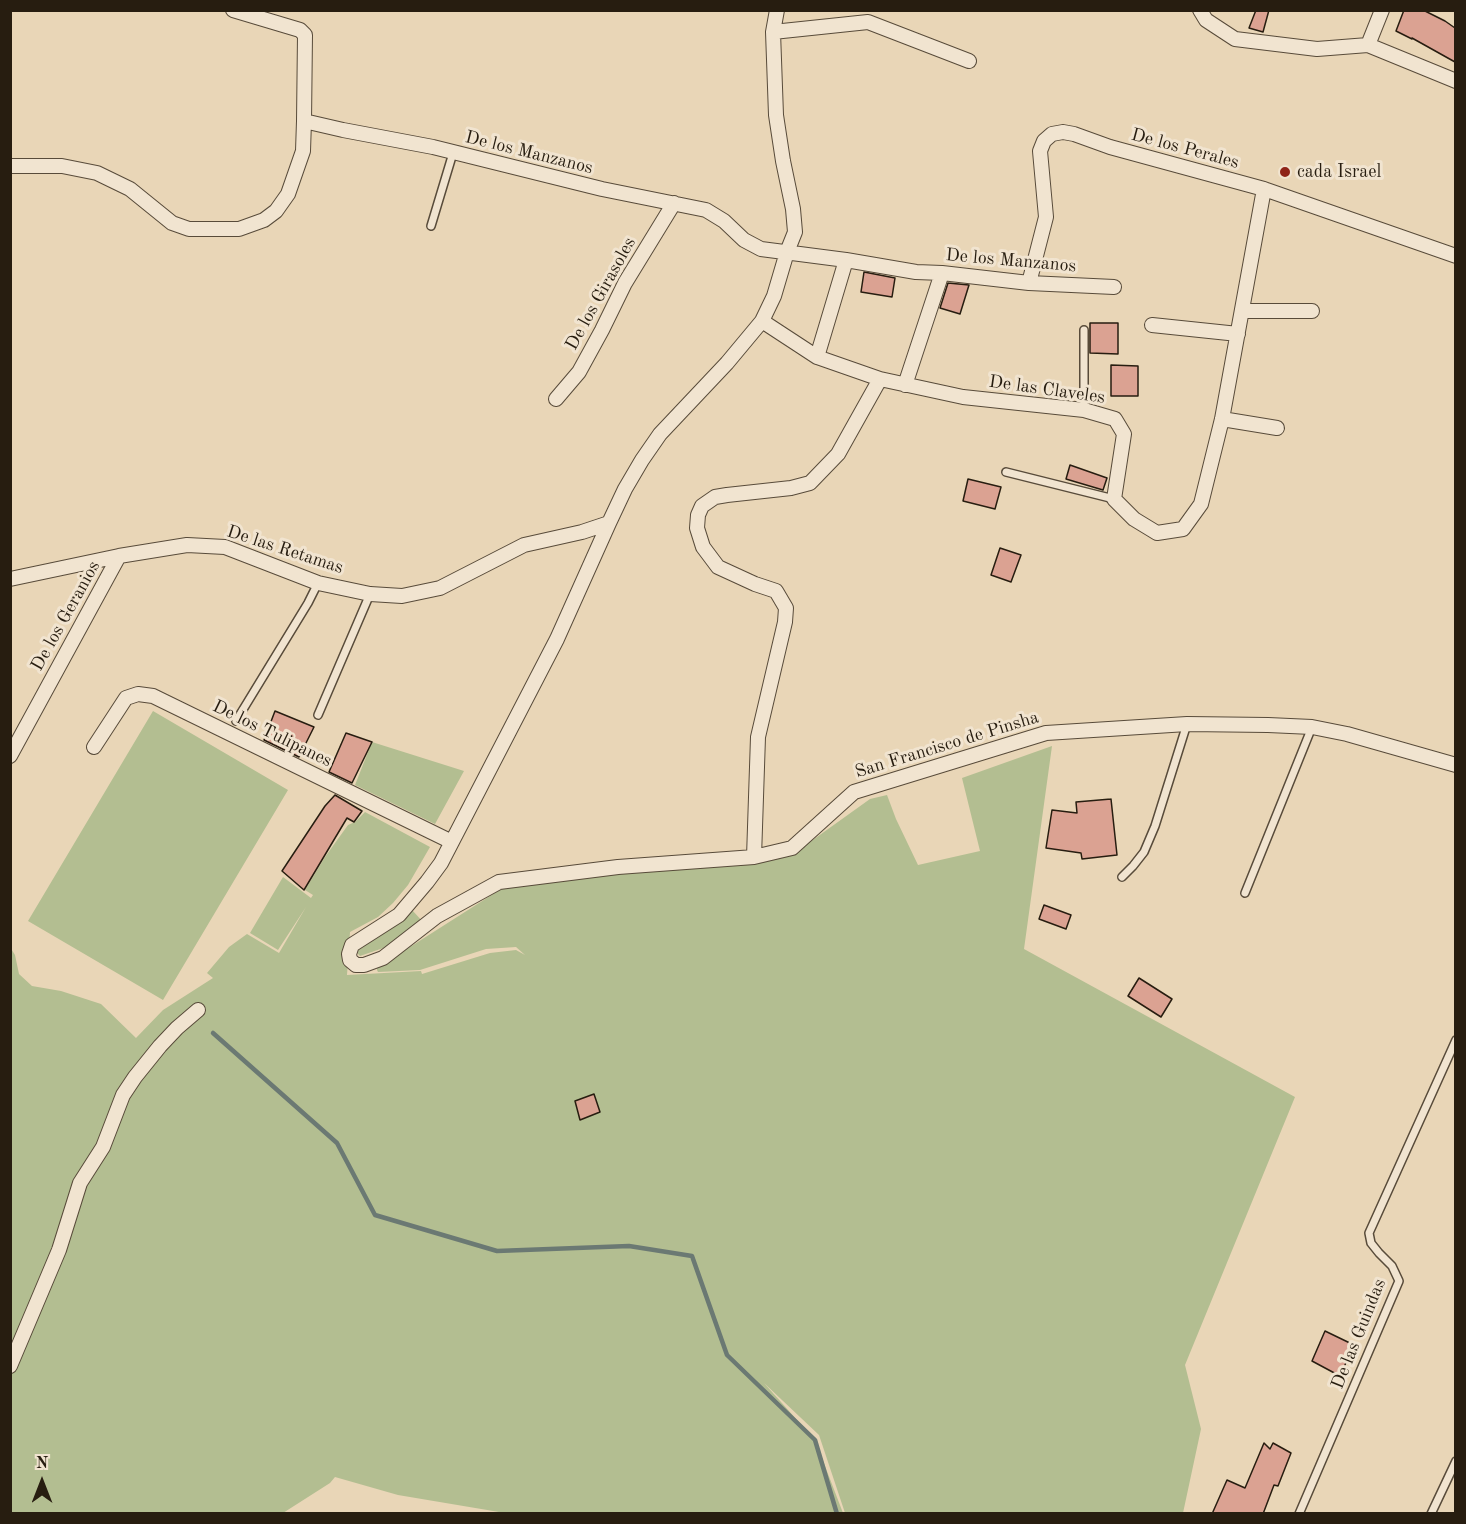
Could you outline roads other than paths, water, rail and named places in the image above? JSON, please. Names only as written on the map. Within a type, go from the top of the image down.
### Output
[{"type":"street","points":[[10,166],[62,166],[98,173],[130,189],[172,223],[189,228],[239,228],[264,220],[276,211],[288,194],[303,151],[305,34],[300,30],[233,10]]},
{"type":"street","points":[[452,843],[557,639],[625,489],[660,434],[727,363],[762,321],[774,296],[795,232],[776,115],[773,32],[777,10]]},
{"type":"street","points":[[1200,10],[1206,20],[1235,39],[1317,49],[1368,45],[1455,81]]},
{"type":"street","points":[[1368,45],[1382,10]]},
{"type":"street","points":[[773,32],[868,22],[969,61]]},
{"type":"street","name":"De los Manzanos","points":[[304,121],[433,147],[602,189],[705,210],[724,221],[744,240],[761,249],[916,272],[1029,283],[1114,287]]},
{"type":"street","name":"De los Perales","points":[[1029,283],[1046,217],[1040,152],[1044,141],[1052,134],[1063,132],[1264,189],[1455,256]]},
{"type":"street","points":[[1114,499],[1134,519],[1157,532],[1183,529],[1201,504],[1222,419],[1264,189]]},
{"type":"street","name":"De los Girasoles","points":[[556,399],[579,372],[625,282],[674,203]]},
{"type":"street","points":[[817,357],[846,260]]},
{"type":"street","points":[[905,385],[942,273]]},
{"type":"street","points":[[1242,311],[1312,311]]},
{"type":"street","name":"De las Claveles","points":[[762,321],[817,357],[880,379],[963,397],[1084,410],[1115,419],[1124,434],[1114,499]]},
{"type":"street","points":[[1152,325],[1238,334]]},
{"type":"street","points":[[754,857],[758,737],[785,622],[786,608],[776,591],[718,567],[704,547],[697,528],[698,515],[702,506],[715,498],[791,488],[810,483],[838,454],[880,379]]},
{"type":"street","points":[[1222,419],[1277,428]]},
{"type":"street","name":"De las Retamas","points":[[10,579],[119,556],[187,545],[225,547],[318,583],[370,594],[402,596],[440,588],[524,545],[582,532],[609,523]]},
{"type":"street","name":"De los Geranios","points":[[10,756],[119,556]]},
{"type":"street","name":"De los Tulipanes","points":[[94,747],[126,698],[138,694],[153,696],[452,843]]},
{"type":"street","name":"San Francisco de Pinsha","points":[[452,843],[441,863],[399,915],[351,945],[350,960],[356,965],[364,965],[383,958],[437,916],[499,882],[618,867],[754,857],[792,848],[854,792],[1046,733],[1186,724],[1312,727],[1347,734],[1455,765]]},
{"type":"street","points":[[10,1366],[59,1250],[80,1183],[103,1147],[123,1095],[160,1046],[198,1010]]},
{"type":"lane","points":[[431,226],[453,153]]},
{"type":"lane","points":[[1084,330],[1084,410]]},
{"type":"lane","points":[[1006,472],[1114,499]]},
{"type":"lane","points":[[236,721],[309,603],[318,583]]},
{"type":"lane","points":[[318,715],[370,594]]},
{"type":"lane","points":[[1122,877],[1144,852],[1155,826],[1186,724]]},
{"type":"lane","points":[[1245,893],[1312,727]]},
{"type":"lane","name":"De las Guindas","points":[[1299,1514],[1399,1281],[1392,1266],[1371,1243],[1369,1233],[1455,1040]]},
{"type":"lane","points":[[1431,1514],[1455,1461]]},
{"type":"waterway","points":[[213,1033],[337,1143],[375,1215],[497,1251],[629,1246],[692,1256],[727,1355],[815,1440],[837,1514]]},
{"type":"place","name":"cada Israel","points":[[1285,172]]}]
